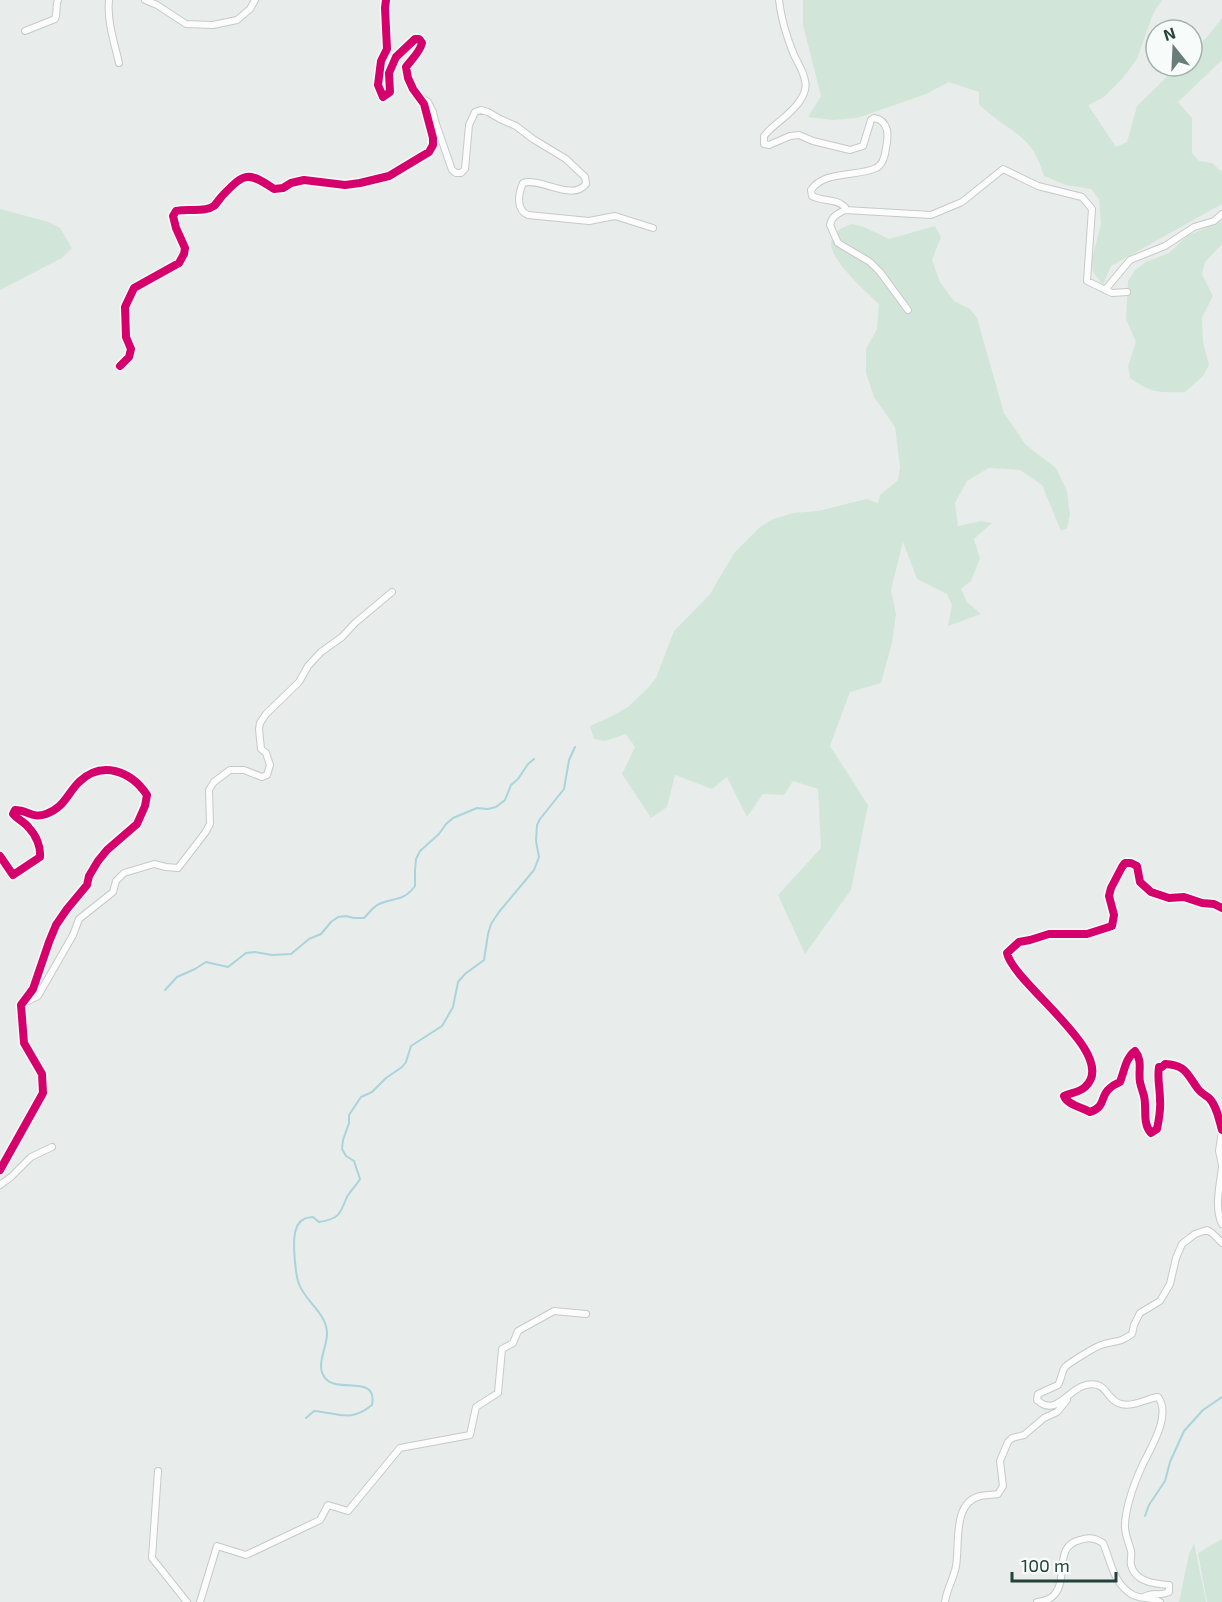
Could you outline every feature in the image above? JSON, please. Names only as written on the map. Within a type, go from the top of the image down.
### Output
[{"type":"street","points":[[25,31],[55,19],[58,13],[58,0]]},
{"type":"street","points":[[109,0],[108,15],[119,63]]},
{"type":"street","points":[[145,0],[186,24],[213,25],[237,20],[250,9],[255,0]]},
{"type":"street","points":[[386,0],[387,49],[381,62],[378,85],[383,97],[390,92],[389,73],[396,57],[414,39],[419,39],[422,43],[421,50],[413,56],[406,67],[408,78],[413,89],[431,107],[452,170],[456,173],[465,170],[469,125],[475,112],[481,110],[488,112],[516,126],[566,159],[585,177],[584,187],[576,190],[558,189],[529,181],[523,183],[519,191],[522,213],[528,216],[589,221],[615,216],[652,228]]},
{"type":"street","points":[[779,0],[789,42],[806,82],[805,91],[795,108],[769,129],[764,136],[764,144],[769,145],[790,135],[799,135],[813,141],[850,150],[863,146],[871,120],[878,118],[886,126],[885,156],[882,163],[876,168],[838,175],[818,182],[811,190],[812,196],[841,203],[845,210]]},
{"type":"street","points":[[120,366],[129,357],[131,349],[126,337],[125,308],[134,288],[179,263],[184,254],[185,248],[173,216],[176,211],[205,210],[213,206],[237,180],[246,176],[261,180],[274,189],[304,180],[345,184],[389,176],[429,152],[433,145],[424,104],[419,96]]},
{"type":"street","points":[[908,310],[870,262],[838,243],[830,225],[832,219],[845,210],[931,215],[962,202],[1003,169],[1038,186],[1082,196],[1092,208],[1088,280],[1112,293],[1127,292]]},
{"type":"street","points":[[1106,290],[1130,260],[1165,246],[1194,227],[1214,221],[1222,214]]},
{"type":"street","points":[[21,1005],[38,996],[73,935],[79,919],[113,892],[116,881],[124,873],[154,864],[178,868],[205,834],[210,824],[209,790],[214,782],[230,770],[244,770],[262,777],[267,775],[270,765],[266,753],[261,749],[259,729],[266,714],[299,682],[308,666],[321,652],[342,637],[355,622],[392,592]]},
{"type":"street","points":[[0,856],[13,875],[40,856],[41,850],[37,839],[28,826],[13,814],[15,810],[36,817],[48,814],[59,808],[79,782],[91,774],[100,771],[125,774],[140,784],[147,795],[145,806],[136,824],[98,861],[89,876],[87,885],[56,925],[33,989],[21,1005],[24,1043],[42,1074],[43,1093],[0,1170]]},
{"type":"street","points":[[1222,908],[1184,897],[1169,898],[1150,892],[1140,882],[1137,866],[1125,863],[1110,888],[1109,896],[1114,915],[1112,926],[1087,934],[1049,934],[1019,942],[1007,953],[1009,961],[1086,1050],[1093,1075],[1081,1090],[1064,1096],[1068,1103],[1090,1112],[1100,1107],[1104,1095],[1120,1082],[1127,1059],[1135,1051],[1140,1060],[1145,1120],[1151,1132],[1157,1129],[1159,1122],[1159,1067],[1165,1064],[1181,1067],[1189,1074],[1199,1091],[1211,1100],[1222,1130],[1219,1151],[1222,1166],[1218,1217],[1222,1224]]},
{"type":"street","points":[[0,1185],[31,1157],[52,1147]]},
{"type":"street","points":[[1068,1398],[1051,1406],[1041,1404],[1036,1400],[1038,1394],[1058,1385],[1064,1368],[1072,1362],[1102,1344],[1117,1342],[1132,1334],[1140,1314],[1160,1301],[1170,1284],[1182,1244],[1195,1234],[1207,1230],[1222,1243]]},
{"type":"street","points":[[200,1602],[217,1546],[246,1555],[320,1520],[328,1505],[348,1511],[400,1448],[470,1434],[476,1407],[498,1393],[502,1350],[513,1343],[518,1331],[554,1311],[586,1314]]},
{"type":"street","points":[[945,1602],[956,1571],[959,1519],[965,1504],[978,1497],[998,1494],[1003,1486],[1000,1461],[1012,1438],[1024,1435],[1044,1418],[1057,1412],[1076,1389],[1095,1384],[1107,1390],[1118,1404],[1129,1404],[1158,1397],[1163,1407],[1154,1443],[1129,1500],[1124,1526],[1132,1569],[1150,1584],[1169,1586],[1169,1592],[1163,1595],[1150,1593],[1144,1597]]},
{"type":"street","points":[[158,1471],[152,1558],[187,1602]]},
{"type":"street","points":[[1037,1602],[1056,1594],[1061,1582],[1062,1562],[1070,1545],[1077,1540],[1095,1538],[1103,1543],[1115,1576],[1131,1594],[1160,1602]]},
{"type":"green space","points":[[803,0],[1162,0],[1152,18],[1144,18],[1144,39],[1137,59],[1122,79],[1103,98],[1088,105],[1116,147],[1127,142],[1137,106],[1166,78],[1203,78],[1178,102],[1192,118],[1192,153],[1199,161],[1212,163],[1222,172],[1222,204],[1111,266],[1103,285],[1093,272],[1092,259],[1101,224],[1099,199],[1091,189],[1066,185],[1044,176],[1030,146],[979,104],[979,92],[949,82],[926,94],[857,118],[833,120],[808,117],[821,96],[803,25]]},
{"type":"green space","points":[[1222,18],[1222,60],[1204,77],[1204,40]]},
{"type":"green space","points":[[0,209],[49,222],[60,228],[72,248],[62,258],[0,290]]},
{"type":"green space","points":[[1222,221],[1222,244],[1205,262],[1202,274],[1213,296],[1202,318],[1203,342],[1209,365],[1203,376],[1185,392],[1162,392],[1144,387],[1130,378],[1128,366],[1136,342],[1126,319],[1128,281],[1135,270],[1146,262],[1169,253],[1187,236]]},
{"type":"green space","points":[[852,224],[889,239],[935,226],[941,237],[932,260],[940,282],[954,301],[970,309],[977,318],[1004,413],[1026,445],[1056,468],[1067,491],[1070,515],[1067,528],[1061,531],[1042,485],[1020,470],[989,468],[967,481],[955,503],[958,526],[981,521],[992,523],[974,539],[980,558],[971,581],[961,589],[967,602],[981,614],[948,626],[952,605],[947,594],[917,579],[903,542],[891,590],[896,614],[892,643],[881,683],[850,692],[830,746],[868,805],[851,890],[805,954],[778,895],[821,848],[818,789],[793,781],[784,795],[763,794],[747,817],[727,777],[712,789],[675,775],[667,807],[651,818],[622,774],[635,747],[626,734],[605,741],[594,739],[590,726],[628,707],[648,688],[656,678],[674,631],[710,594],[734,553],[760,527],[771,520],[793,513],[818,511],[866,499],[878,503],[880,495],[898,480],[900,467],[895,427],[874,397],[866,373],[866,349],[877,329],[879,304],[846,271],[831,247],[832,235]]},
{"type":"green space","points":[[1222,1539],[1222,1602],[1207,1602],[1198,1553]]},
{"type":"green space","points":[[1194,1543],[1206,1602],[1179,1602],[1189,1554]]},
{"type":"waterway","points":[[306,1418],[314,1411],[344,1416],[357,1414],[372,1405],[372,1396],[364,1387],[333,1383],[323,1375],[321,1363],[327,1338],[326,1325],[298,1281],[294,1245],[297,1227],[306,1218],[313,1217],[319,1222],[337,1215],[347,1196],[360,1179],[354,1161],[346,1156],[342,1149],[349,1115],[361,1097],[372,1092],[402,1067],[411,1046],[442,1026],[453,1007],[458,982],[484,960],[491,924],[534,870],[539,857],[536,841],[537,825],[564,789],[569,760],[575,747]]},
{"type":"waterway","points":[[165,990],[177,977],[206,962],[228,967],[246,953],[291,954],[309,939],[321,934],[338,917],[364,918],[379,904],[407,895],[415,886],[416,859],[420,851],[453,818],[477,808],[496,807],[505,800],[511,785],[534,759]]},
{"type":"waterway","points":[[1145,1516],[1149,1505],[1165,1481],[1170,1462],[1184,1431],[1203,1410],[1222,1397]]},
{"type":"cycle path","points":[[120,366],[129,357],[131,349],[126,337],[125,307],[134,288],[179,263],[184,254],[185,248],[173,216],[176,211],[210,208],[236,182],[247,177],[258,179],[274,189],[304,180],[345,185],[360,183],[389,176],[429,152],[433,145],[433,138],[424,104],[413,89],[406,67],[421,46],[419,39],[415,39],[396,57],[389,73],[390,92],[383,97],[378,85],[381,61],[387,49],[386,0]]},
{"type":"cycle path","points":[[0,856],[13,875],[40,857],[36,838],[32,831],[13,814],[15,810],[33,815],[46,814],[57,808],[79,782],[97,771],[116,771],[125,775],[147,795],[137,824],[98,861],[89,876],[87,885],[56,925],[33,989],[21,1005],[24,1043],[42,1074],[43,1093],[0,1170]]},
{"type":"cycle path","points":[[1222,908],[1184,897],[1169,898],[1151,892],[1140,882],[1137,866],[1125,863],[1109,896],[1114,915],[1112,926],[1087,934],[1049,934],[1019,942],[1007,953],[1014,967],[1078,1039],[1089,1057],[1092,1073],[1083,1089],[1064,1096],[1068,1102],[1090,1112],[1099,1107],[1107,1091],[1120,1082],[1127,1061],[1135,1051],[1140,1062],[1140,1084],[1145,1101],[1148,1129],[1151,1133],[1157,1129],[1160,1114],[1159,1067],[1165,1064],[1182,1068],[1199,1090],[1212,1101],[1222,1130]]}]
